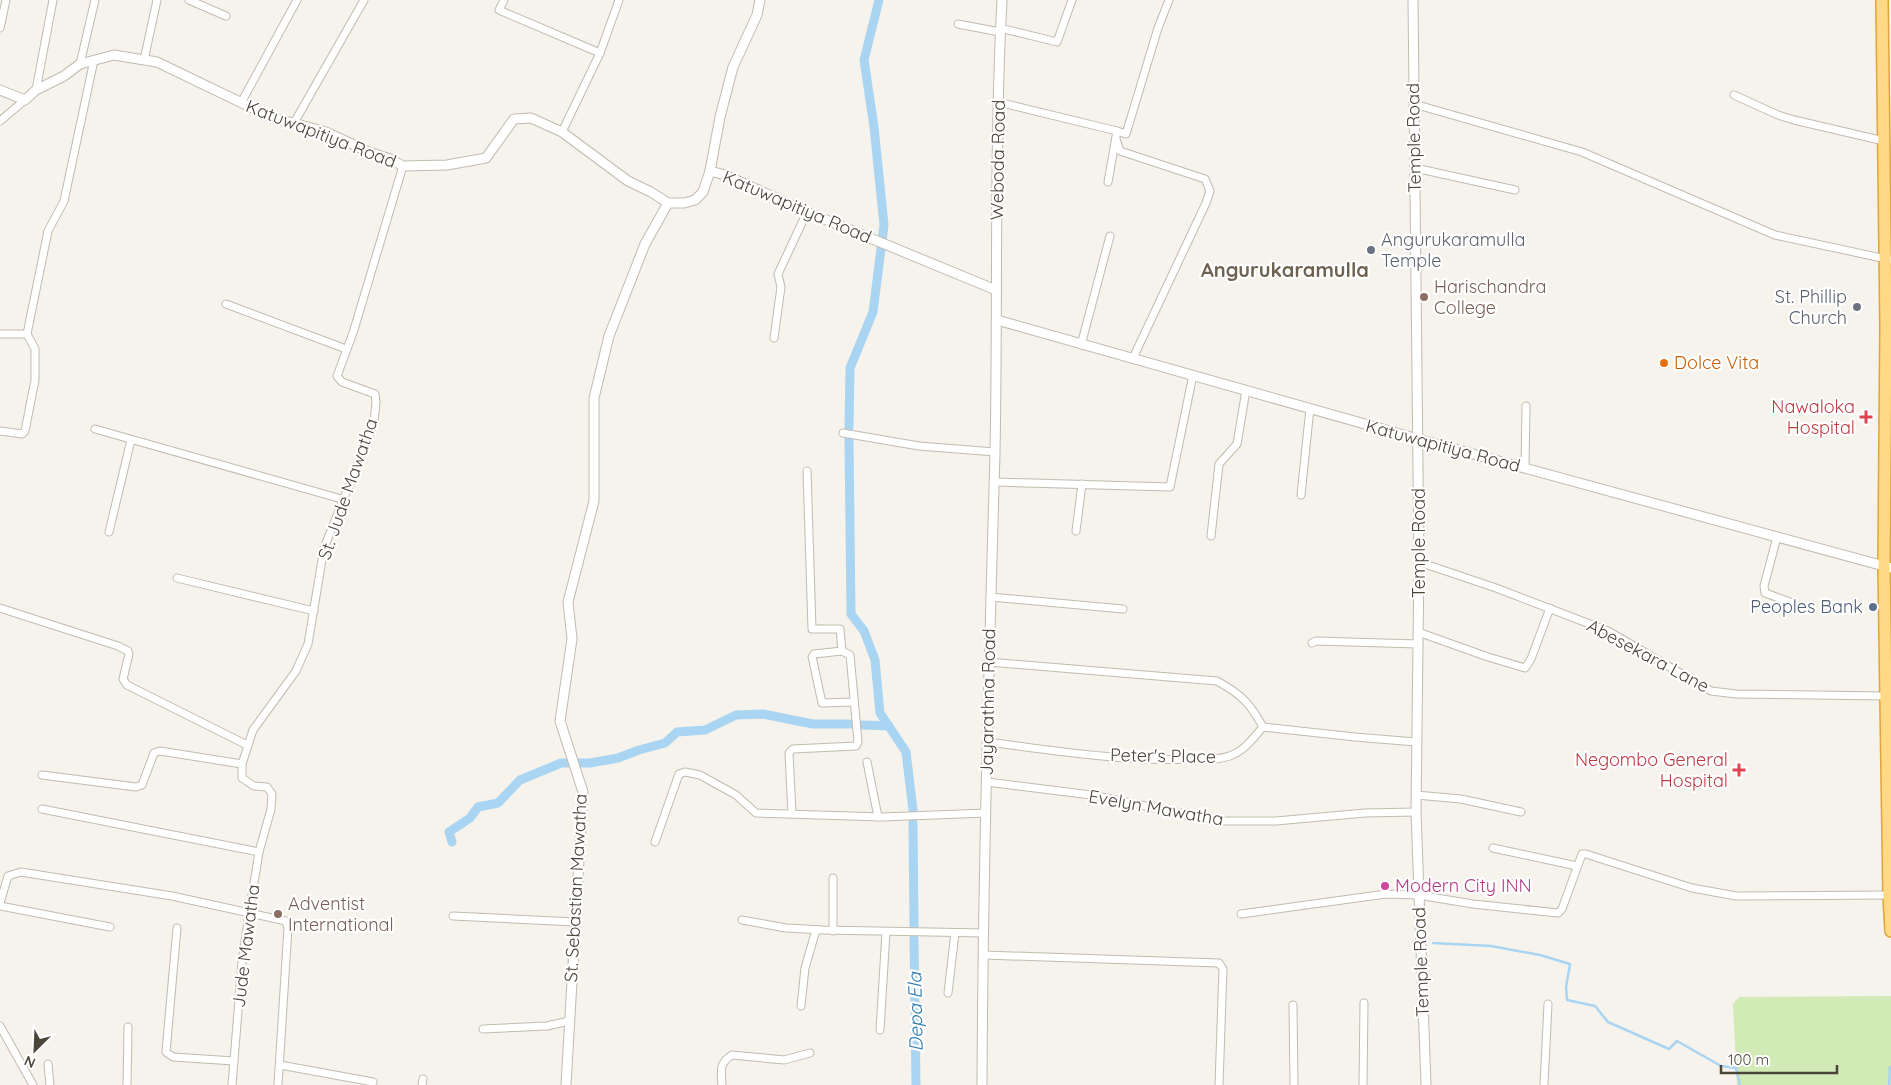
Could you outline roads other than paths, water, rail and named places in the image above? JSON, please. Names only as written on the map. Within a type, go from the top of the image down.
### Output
[{"type":"highway","points":[[1882,0],[1888,260],[1886,336],[1888,567],[1886,696],[1891,932]]},
{"type":"street","points":[[0,28],[6,0]]},
{"type":"street","points":[[36,90],[53,0]]},
{"type":"street","points":[[80,64],[95,0]]},
{"type":"street","points":[[144,60],[157,0]]},
{"type":"street","points":[[189,0],[226,16]]},
{"type":"street","points":[[241,103],[297,0]]},
{"type":"street","points":[[294,123],[364,0]]},
{"type":"street","points":[[504,0],[499,10],[600,53]]},
{"type":"street","points":[[562,132],[600,53],[620,0]]},
{"type":"street","points":[[710,171],[720,117],[733,67],[757,15],[760,0]]},
{"type":"street","name":"Weboda Road","points":[[996,320],[998,102],[1002,0]]},
{"type":"street","points":[[958,24],[1000,30],[1057,42],[1072,0]]},
{"type":"street","points":[[998,102],[1126,134],[1158,28],[1169,0]]},
{"type":"street","name":"Temple Road","points":[[1413,0],[1419,562],[1416,812],[1426,1085]]},
{"type":"street","name":"Katuwapitiya Road","points":[[25,100],[36,90],[64,76],[80,64],[114,55],[157,62],[271,117],[326,132],[403,166],[447,165],[486,158],[514,119],[522,117],[538,120],[562,132],[628,181],[668,203],[684,203],[695,200],[703,192],[710,171],[725,175],[807,212],[996,290]]},
{"type":"street","points":[[0,431],[22,434],[26,431],[35,380],[34,349],[26,334],[48,231],[64,201],[94,60]]},
{"type":"street","points":[[0,90],[25,100],[0,121]]},
{"type":"street","points":[[1734,95],[1778,116],[1884,141]]},
{"type":"street","points":[[1414,104],[1582,152],[1775,235],[1888,260]]},
{"type":"street","points":[[1108,182],[1117,131]]},
{"type":"street","points":[[1116,139],[1120,151],[1205,179],[1210,191],[1133,358]]},
{"type":"street","name":"St. Jude Mawatha","points":[[242,764],[253,730],[296,671],[308,644],[324,548],[345,500],[374,423],[375,394],[342,382],[337,376],[353,333],[403,166]]},
{"type":"street","points":[[1415,168],[1515,190]]},
{"type":"street","name":"St. Sebastian Mawatha","points":[[566,1085],[583,792],[560,721],[572,639],[568,602],[594,501],[594,398],[609,336],[645,244],[668,203]]},
{"type":"street","points":[[774,338],[781,287],[778,274],[807,212]]},
{"type":"street","points":[[1081,345],[1110,236]]},
{"type":"street","points":[[226,304],[346,349]]},
{"type":"street","name":"Katuwapitiya Road","points":[[996,320],[1418,439],[1888,567]]},
{"type":"street","name":"Jayarathna Road","points":[[982,1085],[988,662],[995,452],[996,320]]},
{"type":"street","points":[[0,334],[26,334]]},
{"type":"street","points":[[994,482],[1170,486],[1193,375]]},
{"type":"street","points":[[1211,536],[1219,464],[1238,444],[1246,390]]},
{"type":"street","points":[[1525,468],[1526,406]]},
{"type":"street","points":[[1301,495],[1310,408]]},
{"type":"street","points":[[95,429],[345,500]]},
{"type":"street","points":[[843,433],[919,446],[995,452]]},
{"type":"street","points":[[109,532],[131,440]]},
{"type":"street","points":[[807,471],[812,629],[840,629],[842,651]]},
{"type":"street","points":[[1076,531],[1082,484]]},
{"type":"street","points":[[1778,537],[1764,586],[1765,593],[1790,602]]},
{"type":"street","name":"Abesekara Lane","points":[[1419,562],[1496,588],[1608,631],[1711,691],[1736,694],[1886,696]]},
{"type":"street","points":[[177,578],[314,611]]},
{"type":"street","points":[[990,597],[1123,608]]},
{"type":"street","points":[[0,608],[118,646],[128,651],[123,680],[127,685],[247,745]]},
{"type":"street","points":[[1418,632],[1525,668],[1531,659],[1550,608]]},
{"type":"street","points":[[1312,643],[1316,641],[1418,644]]},
{"type":"street","points":[[792,814],[789,753],[793,749],[856,746],[858,742],[850,655],[842,651],[814,654],[812,657],[814,669],[822,702],[854,702]]},
{"type":"street","points":[[988,662],[1217,681],[1237,692],[1251,706],[1263,727],[1416,742]]},
{"type":"street","name":"Peter's Place","points":[[988,742],[1084,754],[1172,760],[1218,758],[1233,755],[1249,744],[1263,727]]},
{"type":"street","points":[[42,775],[136,787],[142,784],[154,752],[160,751],[242,764]]},
{"type":"street","points":[[867,762],[878,817]]},
{"type":"street","name":"Jude Mawatha","points":[[232,1085],[242,962],[248,914],[260,852],[271,809],[272,794],[267,787],[254,786],[242,778],[242,764]]},
{"type":"street","points":[[655,842],[679,774],[685,772],[700,775],[736,795],[756,812],[878,817],[986,814]]},
{"type":"street","name":"Evelyn Mawatha","points":[[987,782],[1091,795],[1221,822],[1276,821],[1365,813],[1416,812]]},
{"type":"street","points":[[1416,795],[1460,799],[1522,812]]},
{"type":"street","points":[[42,809],[260,852]]},
{"type":"street","points":[[1493,848],[1578,866]]},
{"type":"street","points":[[1240,914],[1386,894],[1418,895],[1473,904],[1558,914],[1562,909],[1582,854],[1692,888],[1736,896],[1889,895]]},
{"type":"street","points":[[110,927],[0,904],[8,876],[21,872],[172,896],[286,922],[288,928],[278,1085]]},
{"type":"street","points":[[833,878],[834,931]]},
{"type":"street","points":[[453,916],[575,922]]},
{"type":"street","points":[[742,920],[786,928],[834,931],[984,933]]},
{"type":"street","points":[[178,928],[166,1052],[173,1057],[234,1062]]},
{"type":"street","points":[[801,1006],[804,968],[816,930]]},
{"type":"street","points":[[880,1030],[886,932]]},
{"type":"street","points":[[948,993],[955,933]]},
{"type":"street","points":[[984,955],[1219,962],[1223,969],[1219,1085]]},
{"type":"street","points":[[1363,1085],[1364,1003]]},
{"type":"street","points":[[1544,1085],[1548,1004]]},
{"type":"street","points":[[1293,1005],[1294,1085]]},
{"type":"street","points":[[483,1029],[546,1026],[569,1021]]},
{"type":"street","points":[[0,1026],[33,1085]]},
{"type":"street","points":[[127,1085],[128,1027]]},
{"type":"street","points":[[722,1085],[721,1066],[725,1059],[732,1055],[784,1060],[810,1053]]},
{"type":"street","points":[[48,1064],[50,1085]]},
{"type":"street","points":[[280,1065],[373,1082]]},
{"type":"waterway","points":[[849,427],[850,368],[873,312],[884,225],[874,127],[864,60],[879,0]]},
{"type":"waterway","points":[[849,440],[851,614],[864,631],[875,660],[880,713],[906,752],[913,810]]},
{"type":"waterway","points":[[452,842],[449,832],[470,818],[478,807],[498,803],[520,780],[561,763],[590,763],[618,758],[665,743],[677,732],[705,730],[736,715],[763,714],[813,724],[850,724]]},
{"type":"waterway","points":[[863,725],[889,726]]},
{"type":"waterway","points":[[913,823],[914,926]]},
{"type":"waterway","name":"Depa Ela","points":[[914,939],[916,1085]]},
{"type":"waterway","points":[[1433,943],[1491,946],[1540,955],[1570,964],[1566,987],[1567,1000],[1595,1006],[1608,1022],[1669,1049],[1677,1041],[1721,1066],[1736,1068],[1740,1085]]},
{"type":"waterway","points":[[1889,1085],[1890,1067]]},
{"type":"place","name":"Angurukaramulla Temple","points":[[1371,250]]},
{"type":"place","name":"Harischandra College","points":[[1424,297]]},
{"type":"place","name":"St. Phillip Church","points":[[1857,307]]},
{"type":"place","name":"Dolce Vita","points":[[1664,363]]},
{"type":"place","name":"Nawaloka Hospital","points":[[1866,417]]},
{"type":"place","name":"Peoples Bank","points":[[1873,607]]},
{"type":"place","name":"Negombo General Hospital","points":[[1739,770]]},
{"type":"place","name":"Modern City INN","points":[[1385,886]]},
{"type":"place","name":"Adventist International","points":[[278,914]]},
{"type":"district","name":"Angurukaramulla","points":[[1285,270]]}]
